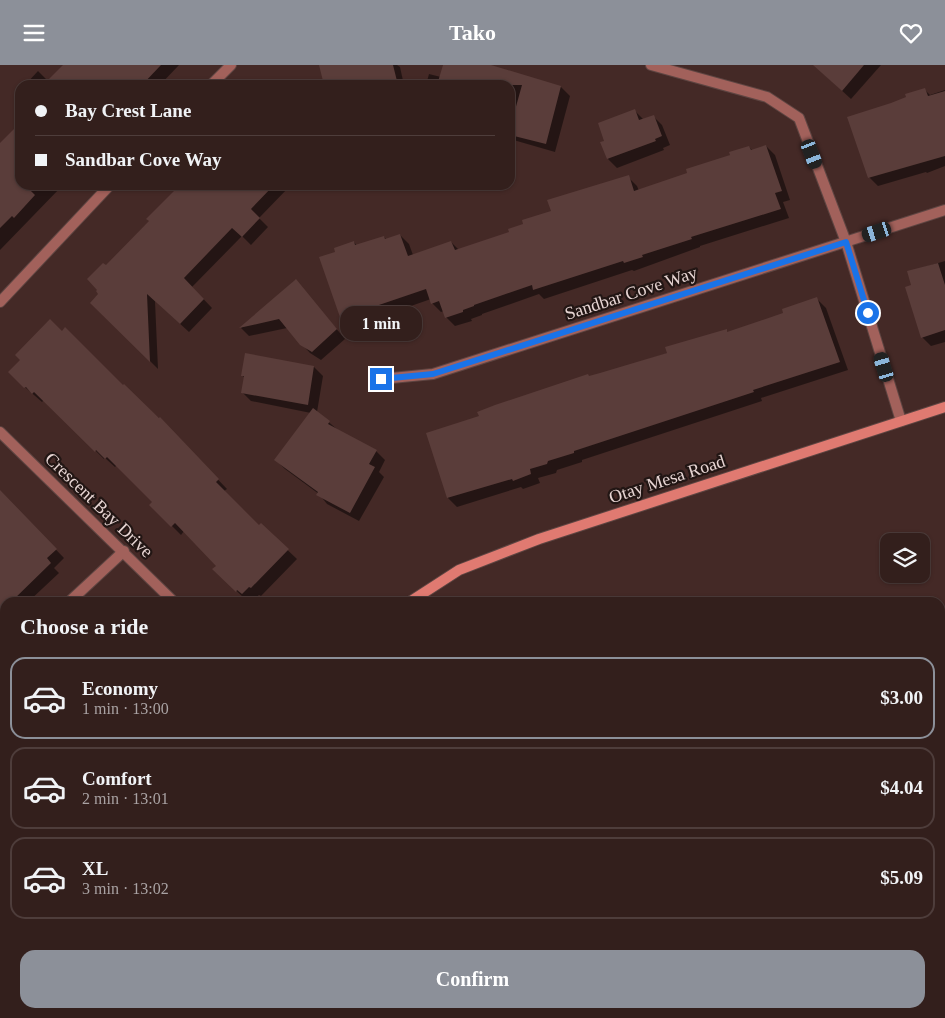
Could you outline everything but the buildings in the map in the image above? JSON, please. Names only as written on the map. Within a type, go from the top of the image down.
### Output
[{"type":"main road","name":"Otay Mesa Road","points":[[417,597],[458,571],[539,539],[945,407]]},
{"type":"street","points":[[216,80],[231,65]]},
{"type":"street","points":[[652,65],[767,97],[799,118],[846,242],[901,421]]},
{"type":"street","points":[[0,302],[105,190]]},
{"type":"street","name":"Sandbar Cove Way","points":[[381,379],[433,374],[945,209]]},
{"type":"street","name":"Crescent Bay Drive","points":[[0,432],[169,597]]},
{"type":"street","points":[[74,597],[124,551]]},
{"type":"route","points":[[381,379],[433,374],[846,242],[868,313]]}]
